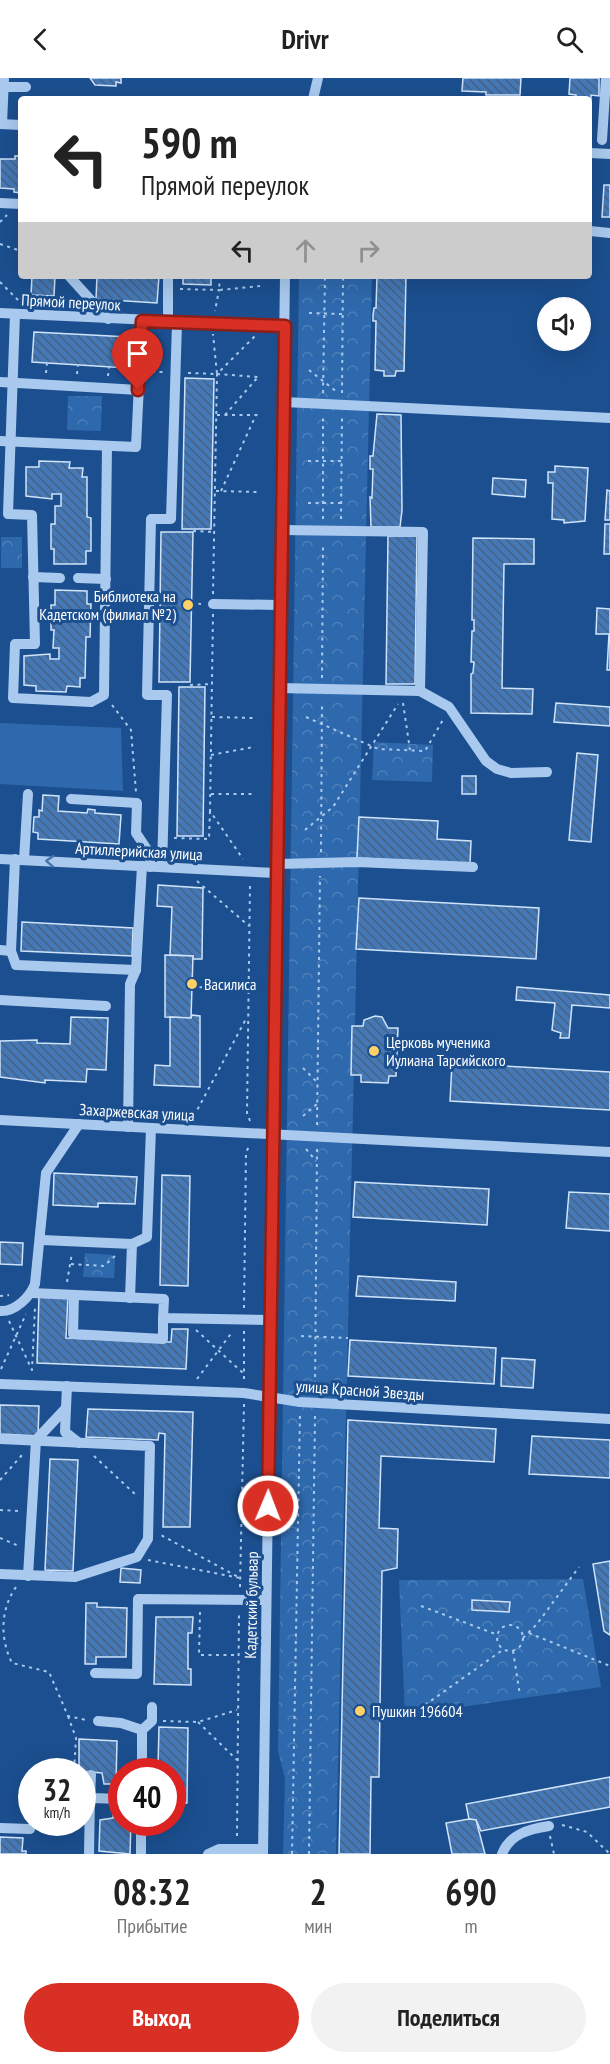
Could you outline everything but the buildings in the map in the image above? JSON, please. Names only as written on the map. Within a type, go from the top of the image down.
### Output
[{"type":"street","points":[[314,96],[318,78]]},
{"type":"street","points":[[602,140],[606,78]]},
{"type":"street","points":[[18,125],[1,124],[4,82],[26,87]]},
{"type":"street","points":[[592,153],[610,154]]},
{"type":"street","points":[[0,203],[18,204]]},
{"type":"street","points":[[592,231],[610,233]]},
{"type":"street","points":[[72,279],[108,319]]},
{"type":"street","points":[[162,867],[167,695],[147,694],[151,519],[171,519],[175,373],[168,279]]},
{"type":"street","name":"Кадетский бульвар","points":[[263,1852],[285,279]]},
{"type":"street","name":"Прямой переулок","points":[[0,313],[172,323],[285,326]]},
{"type":"street","points":[[15,314],[12,383],[5,441],[8,514],[32,515],[35,644],[15,644],[13,698],[91,702],[104,695],[107,446]]},
{"type":"street","points":[[5,441],[136,447],[142,321]]},
{"type":"street","points":[[0,382],[138,390]]},
{"type":"street","points":[[284,402],[610,418]]},
{"type":"street","points":[[282,530],[423,532],[420,691]]},
{"type":"street","points":[[33,577],[60,578]]},
{"type":"street","points":[[78,578],[106,579]]},
{"type":"street","points":[[213,604],[280,605]]},
{"type":"street","points":[[279,688],[420,691],[449,707],[486,761],[497,770],[511,773],[547,772]]},
{"type":"street","points":[[28,794],[6,950],[16,965],[136,970]]},
{"type":"street","points":[[71,799],[137,803],[136,832],[150,854],[146,866],[136,970],[130,984],[128,1126]]},
{"type":"street","name":"Артиллерийская улица","points":[[0,859],[162,867],[277,869],[357,862],[473,867]]},
{"type":"street","points":[[0,1000],[106,1006]]},
{"type":"street","name":"Захаржевская улица","points":[[0,1120],[610,1152]]},
{"type":"street","points":[[34,1293],[42,1240],[46,1173],[79,1124]]},
{"type":"street","points":[[42,1240],[132,1244],[147,1237],[151,1128]]},
{"type":"street","points":[[130,1298],[132,1244]]},
{"type":"street","points":[[3,1311],[34,1293],[164,1299],[163,1339],[73,1334],[74,1295]]},
{"type":"street","points":[[164,1318],[270,1320]]},
{"type":"street","name":"улица Красной Звезды","points":[[0,1384],[244,1393],[326,1404],[610,1419]]},
{"type":"street","points":[[67,1386],[65,1431],[80,1443]]},
{"type":"street","points":[[26,1576],[36,1440],[66,1408]]},
{"type":"street","points":[[0,1439],[150,1446],[148,1539],[137,1557],[75,1577],[0,1574]]},
{"type":"street","points":[[95,1673],[137,1674],[138,1599],[266,1600]]},
{"type":"street","points":[[142,1758],[142,1730],[152,1721],[152,1707]]},
{"type":"street","points":[[98,1721],[121,1723],[142,1730]]},
{"type":"street","points":[[502,1854],[513,1838],[527,1830],[549,1826]]},
{"type":"street","points":[[0,1828],[18,1829]]},
{"type":"street","points":[[89,1836],[89,1854]]},
{"type":"street","points":[[141,1836],[141,1854]]},
{"type":"street","points":[[208,1854],[219,1850],[237,1849],[263,1852]]},
{"type":"path","points":[[0,244],[18,250]]},
{"type":"path","points":[[217,374],[212,324],[220,279]]},
{"type":"path","points":[[0,282],[33,315]]},
{"type":"path","points":[[168,288],[219,290],[260,286]]},
{"type":"path","points":[[309,313],[343,314]]},
{"type":"path","points":[[309,370],[342,396]]},
{"type":"path","points":[[139,371],[258,377],[225,415]]},
{"type":"path","points":[[217,415],[257,415],[221,491]]},
{"type":"path","points":[[308,461],[341,461]]},
{"type":"path","points":[[216,491],[257,492]]},
{"type":"path","points":[[308,503],[341,503]]},
{"type":"path","points":[[193,531],[215,532]]},
{"type":"path","points":[[322,684],[323,535]]},
{"type":"path","points":[[190,685],[212,684]]},
{"type":"path","points":[[104,695],[131,730],[137,803]]},
{"type":"path","points":[[305,830],[333,807],[402,697],[410,751]]},
{"type":"path","points":[[321,858],[322,698]]},
{"type":"path","points":[[306,717],[378,749],[425,751],[449,707]]},
{"type":"path","points":[[212,717],[254,718]]},
{"type":"path","points":[[211,755],[254,747]]},
{"type":"path","points":[[210,794],[253,794]]},
{"type":"path","points":[[163,838],[209,839],[210,811]]},
{"type":"path","points":[[317,1128],[321,871]]},
{"type":"path","points":[[197,881],[250,926]]},
{"type":"path","points":[[249,1119],[250,884]]},
{"type":"path","points":[[192,987],[249,988]]},
{"type":"path","points":[[194,1116],[249,1015]]},
{"type":"path","points":[[303,1068],[318,1083]]},
{"type":"path","points":[[303,1116],[318,1103]]},
{"type":"path","points":[[244,1383],[246,1154],[250,1144]]},
{"type":"path","points":[[302,1144],[317,1163]]},
{"type":"path","points":[[315,1394],[317,1147]]},
{"type":"path","points":[[59,1284],[67,1282],[74,1242]]},
{"type":"path","points":[[71,1264],[104,1266],[118,1253]]},
{"type":"path","points":[[1,1369],[34,1293]]},
{"type":"path","points":[[3,1311],[32,1370],[34,1293]]},
{"type":"path","points":[[183,1318],[244,1374]]},
{"type":"path","points":[[197,1379],[217,1349],[244,1320]]},
{"type":"path","points":[[301,1336],[348,1338]]},
{"type":"path","points":[[237,1849],[238,1655],[244,1403]]},
{"type":"path","points":[[292,1854],[300,1410]]},
{"type":"path","points":[[309,1854],[315,1418]]},
{"type":"path","points":[[80,1443],[149,1507]]},
{"type":"path","points":[[0,1480],[22,1455]]},
{"type":"path","points":[[0,1510],[32,1512]]},
{"type":"path","points":[[148,1528],[240,1578]]},
{"type":"path","points":[[0,1538],[27,1549]]},
{"type":"path","points":[[137,1557],[240,1578]]},
{"type":"path","points":[[523,1638],[517,1628],[510,1626],[502,1628],[498,1635],[498,1643],[504,1649],[513,1651],[520,1647],[523,1638],[579,1568]]},
{"type":"path","points":[[26,1576],[7,1599],[1,1629],[5,1651],[12,1663],[49,1672],[76,1738],[75,1758]]},
{"type":"path","points":[[200,1600],[199,1655],[238,1655]]},
{"type":"path","points":[[421,1606],[498,1635]]},
{"type":"path","points":[[528,1633],[610,1666]]},
{"type":"path","points":[[425,1705],[504,1649]]},
{"type":"path","points":[[513,1651],[520,1695]]},
{"type":"path","points":[[152,1721],[198,1722],[238,1709]]},
{"type":"path","points":[[68,1716],[98,1721]]},
{"type":"path","points":[[198,1722],[237,1760]]},
{"type":"path","points":[[554,1854],[549,1826],[568,1826],[587,1832],[610,1854]]},
{"type":"green space","points":[[299,279],[372,279],[336,1854],[283,1854],[285,1779],[278,1751]]},
{"type":"green space","points":[[68,396],[102,396],[101,431],[67,430]]},
{"type":"green space","points":[[1,537],[22,537],[22,568],[1,568]]},
{"type":"green space","points":[[0,723],[121,728],[123,791],[0,784]]},
{"type":"green space","points":[[374,742],[433,745],[432,782],[372,780]]},
{"type":"green space","points":[[85,1253],[112,1255],[115,1258],[114,1278],[83,1277]]},
{"type":"green space","points":[[583,1579],[601,1687],[405,1715],[399,1580]]},
{"type":"place","name":"Библиотека на Кадетском (филиал №2)","points":[[188,605]]},
{"type":"place","name":"Василиса","points":[[192,984]]},
{"type":"place","name":"Церковь мученика Иулиана Тарсийского","points":[[374,1051]]},
{"type":"place","name":"Пушкин 196604","points":[[360,1711]]},
{"type":"route","points":[[138,390],[142,321],[285,326],[268,1506]]}]
